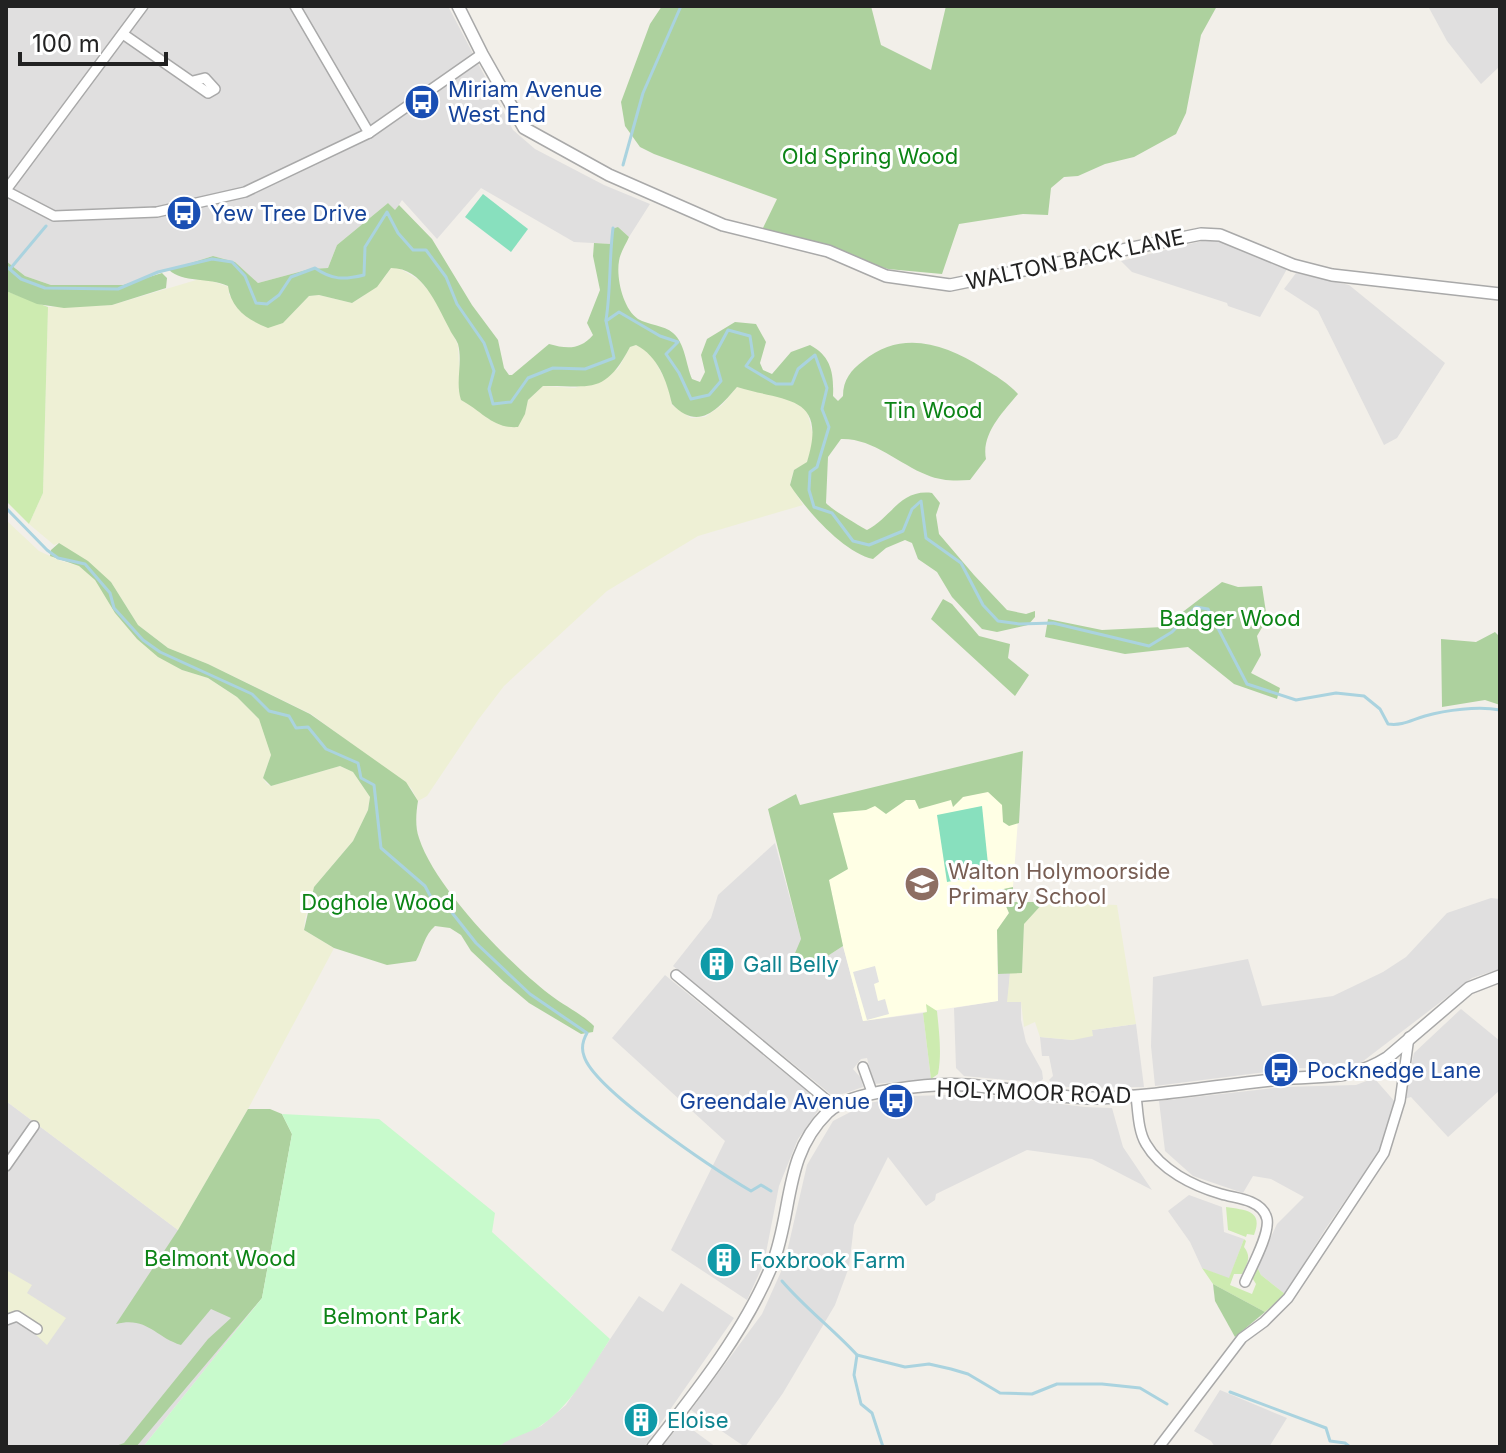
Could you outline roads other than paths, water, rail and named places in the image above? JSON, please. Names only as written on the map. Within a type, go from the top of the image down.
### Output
[{"type":"street","points":[[143,6],[6,191],[54,216],[157,212],[245,192],[369,133],[482,54]]},
{"type":"street","points":[[295,6],[369,133]]},
{"type":"street","name":"WALTON BACK LANE","points":[[458,6],[521,125],[609,175],[723,225],[828,251],[886,276],[950,285],[1201,234],[1220,235],[1293,265],[1332,275],[1500,294]]},
{"type":"street","points":[[123,34],[193,81]]},
{"type":"street","points":[[676,975],[834,1106]]},
{"type":"street","name":"HOLYMOOR ROAD","points":[[653,1447],[722,1355],[752,1307],[774,1260],[793,1171],[807,1138],[834,1106],[872,1092],[963,1085],[1090,1098],[1136,1096],[1284,1078],[1352,1075],[1372,1068],[1387,1058],[1469,988],[1500,976]]},
{"type":"street","points":[[1159,1447],[1242,1338],[1276,1310],[1297,1286],[1384,1153],[1400,1101],[1409,1037]]},
{"type":"street","points":[[863,1067],[872,1092]]},
{"type":"street","points":[[1136,1096],[1144,1142],[1158,1160],[1197,1185],[1249,1201],[1262,1209],[1267,1221],[1264,1235],[1245,1282]]},
{"type":"street","points":[[6,1166],[34,1126]]},
{"type":"street","points":[[6,1320],[17,1316],[37,1329]]},
{"type":"waterway","points":[[623,165],[643,93],[681,6]]},
{"type":"waterway","points":[[6,266],[21,279],[45,288],[118,289],[158,272],[212,259],[232,262],[245,276],[256,303],[267,304],[279,295],[291,277],[315,268],[338,278],[364,275],[365,247],[387,212],[398,233],[413,250],[426,250],[446,277],[457,304],[484,343],[494,371],[489,389],[493,404],[511,402],[528,378],[553,368],[585,369],[614,358],[606,321],[619,312],[660,336],[678,342],[666,354],[691,399],[709,395],[721,381],[714,356],[728,330],[750,336],[753,356],[746,366],[776,384],[792,384],[798,369],[815,355],[827,388],[822,409],[829,427],[817,467],[810,472],[809,490],[814,507],[832,513],[853,541],[869,545],[903,531],[912,509],[921,501],[926,538],[961,563],[983,605],[998,621],[1053,623],[1149,646],[1172,632],[1196,607],[1208,609],[1247,684],[1296,700],[1336,693],[1364,696],[1380,709],[1388,724],[1452,710],[1500,710]]},
{"type":"waterway","points":[[10,269],[46,226]]},
{"type":"waterway","points":[[606,320],[613,228]]},
{"type":"waterway","points":[[6,508],[58,558],[85,564],[110,593],[114,608],[143,640],[160,652],[252,694],[269,711],[289,716],[296,728],[308,727],[326,749],[358,763],[361,778],[374,785],[381,848],[425,886],[435,905],[446,905],[476,943],[530,994],[587,1033],[583,1044],[584,1056],[610,1089],[658,1129],[734,1181],[751,1191],[761,1185],[771,1191]]},
{"type":"waterway","points":[[782,1281],[857,1355],[854,1375],[861,1404],[872,1413],[883,1447]]},
{"type":"waterway","points":[[857,1355],[905,1367],[929,1364],[951,1369],[968,1374],[1000,1393],[1032,1394],[1057,1384],[1102,1384],[1140,1388],[1167,1404]]},
{"type":"waterway","points":[[1230,1392],[1326,1428],[1330,1441],[1350,1447]]},
{"type":"place","name":"Miriam Avenue West End","points":[[422,102]]},
{"type":"place","name":"Yew Tree Drive","points":[[184,213]]},
{"type":"place","name":"Walton Holymoorside Primary School","points":[[922,884]]},
{"type":"place","name":"Gall Belly","points":[[717,964]]},
{"type":"place","name":"Pocknedge Lane","points":[[1281,1070]]},
{"type":"place","name":"Greendale Avenue","points":[[896,1101]]},
{"type":"place","name":"Foxbrook Farm","points":[[724,1260]]},
{"type":"place","name":"Eloise","points":[[641,1420]]},
{"type":"park label","name":"Old Spring Wood","points":[[870,156]]},
{"type":"park label","name":"Tin Wood","points":[[933,410]]},
{"type":"park label","name":"Badger Wood","points":[[1230,618]]},
{"type":"park label","name":"Doghole Wood","points":[[378,902]]},
{"type":"park label","name":"Belmont Wood","points":[[220,1258]]},
{"type":"park label","name":"Belmont Park","points":[[392,1316]]}]
